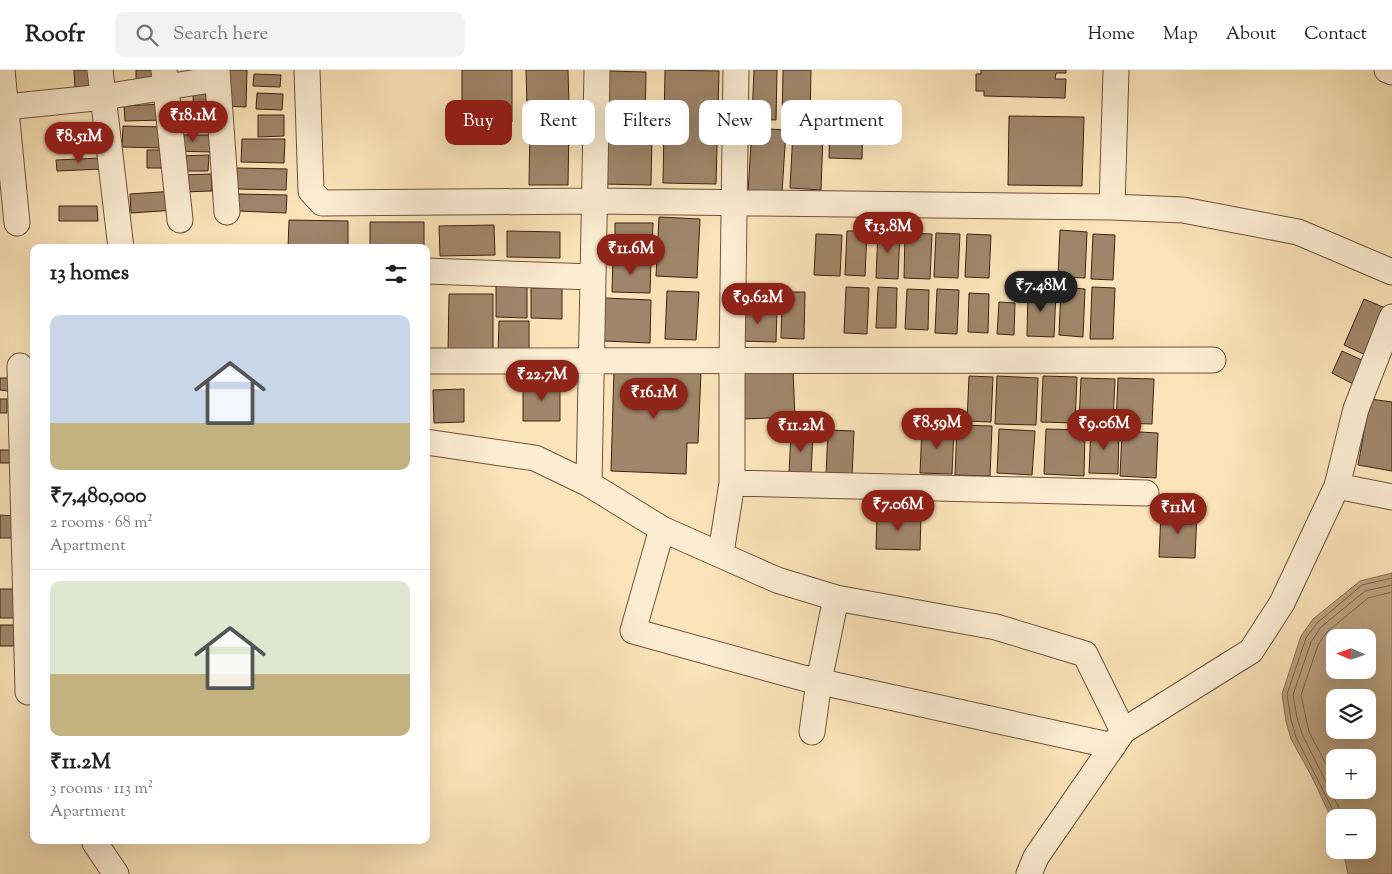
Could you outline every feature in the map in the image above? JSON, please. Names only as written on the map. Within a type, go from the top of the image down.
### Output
[{"type":"street","points":[[2,70],[17,223]]},
{"type":"street","points":[[100,70],[121,244]]},
{"type":"street","points":[[307,70],[311,191],[322,203],[595,201],[1112,207],[1183,210],[1298,232],[1392,272]]},
{"type":"street","points":[[589,484],[597,70]]},
{"type":"street","points":[[721,554],[732,484],[736,70]]},
{"type":"street","points":[[1112,207],[1116,70]]},
{"type":"street","points":[[1387,70],[1392,72]]},
{"type":"street","points":[[6,107],[104,97],[165,79],[217,74],[227,212]]},
{"type":"street","points":[[165,79],[180,220]]},
{"type":"street","points":[[430,271],[592,277]]},
{"type":"street","points":[[1029,874],[1036,857],[1118,738],[1251,651],[1282,604],[1337,486],[1356,409],[1392,317]]},
{"type":"street","points":[[430,361],[1212,360]]},
{"type":"street","points":[[18,366],[28,692]]},
{"type":"street","points":[[430,443],[535,458],[589,484],[662,529],[777,580],[836,598],[996,627],[1085,654],[1118,738]]},
{"type":"street","points":[[732,484],[1146,493]]},
{"type":"street","points":[[1337,486],[1392,497]]},
{"type":"street","points":[[662,529],[633,631],[819,681],[1118,738]]},
{"type":"street","points":[[812,732],[819,681],[836,598]]},
{"type":"street","points":[[95,844],[116,874]]},
{"type":"water","points":[[1392,573],[1392,874],[1348,874],[1345,859],[1376,859],[1376,809],[1327,809],[1291,739],[1282,694],[1301,636],[1313,619],[1360,581]]},
{"type":"building","points":[[74,70],[92,70],[92,87],[75,87]]},
{"type":"building","points":[[136,70],[155,70],[156,80],[136,81]]},
{"type":"building","points":[[223,70],[247,70],[246,107],[223,106]]},
{"type":"building","points":[[462,70],[512,70],[512,100],[462,100]]},
{"type":"building","points":[[526,70],[568,70],[569,100],[527,100]]},
{"type":"building","points":[[665,70],[719,71],[718,100],[699,100],[699,145],[717,145],[716,184],[663,183],[664,145],[689,145],[689,100],[664,100]]},
{"type":"building","points":[[754,70],[777,70],[776,120],[771,120],[771,100],[753,100]]},
{"type":"building","points":[[783,70],[811,70],[810,100],[782,100]]},
{"type":"building","points":[[981,70],[1066,70],[1066,73],[1056,73],[1055,79],[1066,79],[1065,98],[984,96],[984,91],[976,91],[976,74],[981,74]]},
{"type":"building","points":[[607,71],[646,72],[645,100],[606,100]]},
{"type":"building","points":[[254,74],[281,75],[280,87],[253,86]]},
{"type":"building","points":[[206,93],[208,131],[194,131],[193,94]]},
{"type":"building","points":[[257,93],[283,94],[282,110],[256,109]]},
{"type":"building","points":[[164,104],[165,120],[125,121],[124,106]]},
{"type":"building","points":[[258,115],[284,115],[284,136],[258,137]]},
{"type":"building","points":[[1009,116],[1084,117],[1082,186],[1008,185]]},
{"type":"building","points":[[123,126],[165,127],[164,148],[122,147]]},
{"type":"building","points":[[771,129],[781,130],[781,145],[785,145],[782,193],[748,192],[751,145],[771,145]]},
{"type":"building","points":[[602,130],[605,130],[605,145],[652,145],[651,185],[601,184]]},
{"type":"building","points":[[174,135],[211,135],[211,152],[175,151]]},
{"type":"building","points":[[242,139],[285,139],[284,163],[241,162]]},
{"type":"building","points":[[530,145],[569,145],[568,185],[529,185]]},
{"type":"building","points":[[792,145],[823,145],[821,190],[790,188]]},
{"type":"building","points":[[829,145],[862,145],[862,159],[829,158]]},
{"type":"building","points":[[147,150],[168,150],[167,168],[147,168]]},
{"type":"building","points":[[209,155],[208,171],[178,171],[178,156]]},
{"type":"building","points":[[101,158],[101,169],[57,171],[56,160]]},
{"type":"building","points":[[237,168],[287,169],[286,190],[237,189]]},
{"type":"building","points":[[211,174],[212,191],[180,192],[179,175]]},
{"type":"building","points":[[175,191],[176,210],[131,213],[130,194]]},
{"type":"building","points":[[239,194],[287,195],[286,213],[238,211]]},
{"type":"building","points":[[59,206],[97,206],[98,221],[59,221]]},
{"type":"building","points":[[659,217],[700,219],[697,278],[656,276]]},
{"type":"building","points":[[289,220],[348,221],[348,244],[288,244]]},
{"type":"building","points":[[370,222],[424,222],[424,244],[370,244]]},
{"type":"building","points":[[615,223],[653,223],[652,253],[615,253]]},
{"type":"building","points":[[494,225],[495,255],[440,256],[439,226]]},
{"type":"building","points":[[878,230],[900,231],[898,279],[876,278]]},
{"type":"building","points":[[1060,230],[1087,232],[1085,278],[1058,277]]},
{"type":"building","points":[[507,231],[560,232],[560,258],[507,257]]},
{"type":"building","points":[[847,231],[867,231],[865,276],[845,275]]},
{"type":"building","points":[[905,233],[932,234],[930,279],[904,278]]},
{"type":"building","points":[[936,233],[960,234],[958,278],[934,277]]},
{"type":"building","points":[[816,234],[842,235],[840,276],[814,275]]},
{"type":"building","points":[[967,234],[991,235],[989,278],[965,277]]},
{"type":"building","points":[[1093,234],[1115,235],[1113,280],[1091,279]]},
{"type":"building","points":[[613,258],[651,260],[650,293],[612,292]]},
{"type":"building","points":[[496,286],[527,286],[527,318],[496,317]]},
{"type":"building","points":[[846,287],[869,288],[867,334],[844,333]]},
{"type":"building","points":[[878,287],[897,288],[896,328],[876,328]]},
{"type":"building","points":[[1061,287],[1085,289],[1083,337],[1059,335]]},
{"type":"building","points":[[1092,287],[1115,288],[1113,339],[1090,339]]},
{"type":"building","points":[[531,288],[562,288],[562,319],[531,318]]},
{"type":"building","points":[[907,289],[929,290],[928,330],[905,329]]},
{"type":"building","points":[[937,289],[959,290],[957,334],[935,333]]},
{"type":"building","points":[[1028,290],[1056,291],[1054,337],[1027,336]]},
{"type":"building","points":[[667,291],[699,292],[696,340],[665,339]]},
{"type":"building","points":[[782,292],[805,292],[804,339],[781,338]]},
{"type":"building","points":[[969,293],[989,294],[988,333],[968,332]]},
{"type":"building","points":[[449,294],[493,294],[493,353],[448,353]]},
{"type":"building","points":[[605,298],[651,300],[650,343],[604,341]]},
{"type":"building","points":[[1364,299],[1390,310],[1370,357],[1344,345]]},
{"type":"building","points":[[999,302],[1015,303],[1014,335],[997,334]]},
{"type":"building","points":[[740,308],[777,310],[776,342],[738,341]]},
{"type":"building","points":[[499,321],[529,321],[529,355],[498,355]]},
{"type":"building","points":[[1342,351],[1364,361],[1353,384],[1332,373]]},
{"type":"building","points":[[614,369],[701,372],[698,443],[687,443],[686,474],[611,471]]},
{"type":"building","points":[[793,371],[795,417],[743,419],[742,372]]},
{"type":"building","points":[[969,376],[993,377],[991,422],[967,421]]},
{"type":"building","points":[[997,376],[1038,378],[1036,425],[995,424]]},
{"type":"building","points":[[1043,376],[1077,377],[1075,423],[1041,422]]},
{"type":"building","points":[[0,378],[9,378],[8,391],[0,390]]},
{"type":"building","points":[[1081,378],[1115,379],[1113,424],[1079,423]]},
{"type":"building","points":[[1118,378],[1154,379],[1152,424],[1116,423]]},
{"type":"building","points":[[523,383],[560,383],[560,421],[523,421]]},
{"type":"building","points":[[464,389],[464,422],[434,423],[433,390]]},
{"type":"building","points":[[0,399],[7,399],[7,413],[0,413]]},
{"type":"building","points":[[1370,399],[1392,402],[1392,471],[1358,465]]},
{"type":"building","points":[[957,425],[992,426],[990,476],[955,475]]},
{"type":"building","points":[[922,427],[954,428],[952,474],[920,473]]},
{"type":"building","points":[[1091,428],[1119,429],[1118,474],[1089,473]]},
{"type":"building","points":[[999,429],[1035,431],[1032,475],[997,473]]},
{"type":"building","points":[[1046,429],[1085,430],[1084,476],[1044,474]]},
{"type":"building","points":[[828,430],[854,431],[852,477],[826,475]]},
{"type":"building","points":[[791,431],[813,433],[811,475],[789,474]]},
{"type":"building","points":[[1122,431],[1158,433],[1156,478],[1120,476]]},
{"type":"building","points":[[0,450],[13,450],[14,463],[0,463]]},
{"type":"building","points":[[1161,512],[1197,513],[1195,558],[1159,557]]},
{"type":"building","points":[[877,514],[921,516],[920,550],[876,549]]},
{"type":"building","points":[[0,515],[13,516],[13,538],[0,538]]},
{"type":"building","points":[[0,589],[14,589],[14,618],[0,618]]},
{"type":"building","points":[[0,625],[14,625],[14,646],[0,646]]}]
